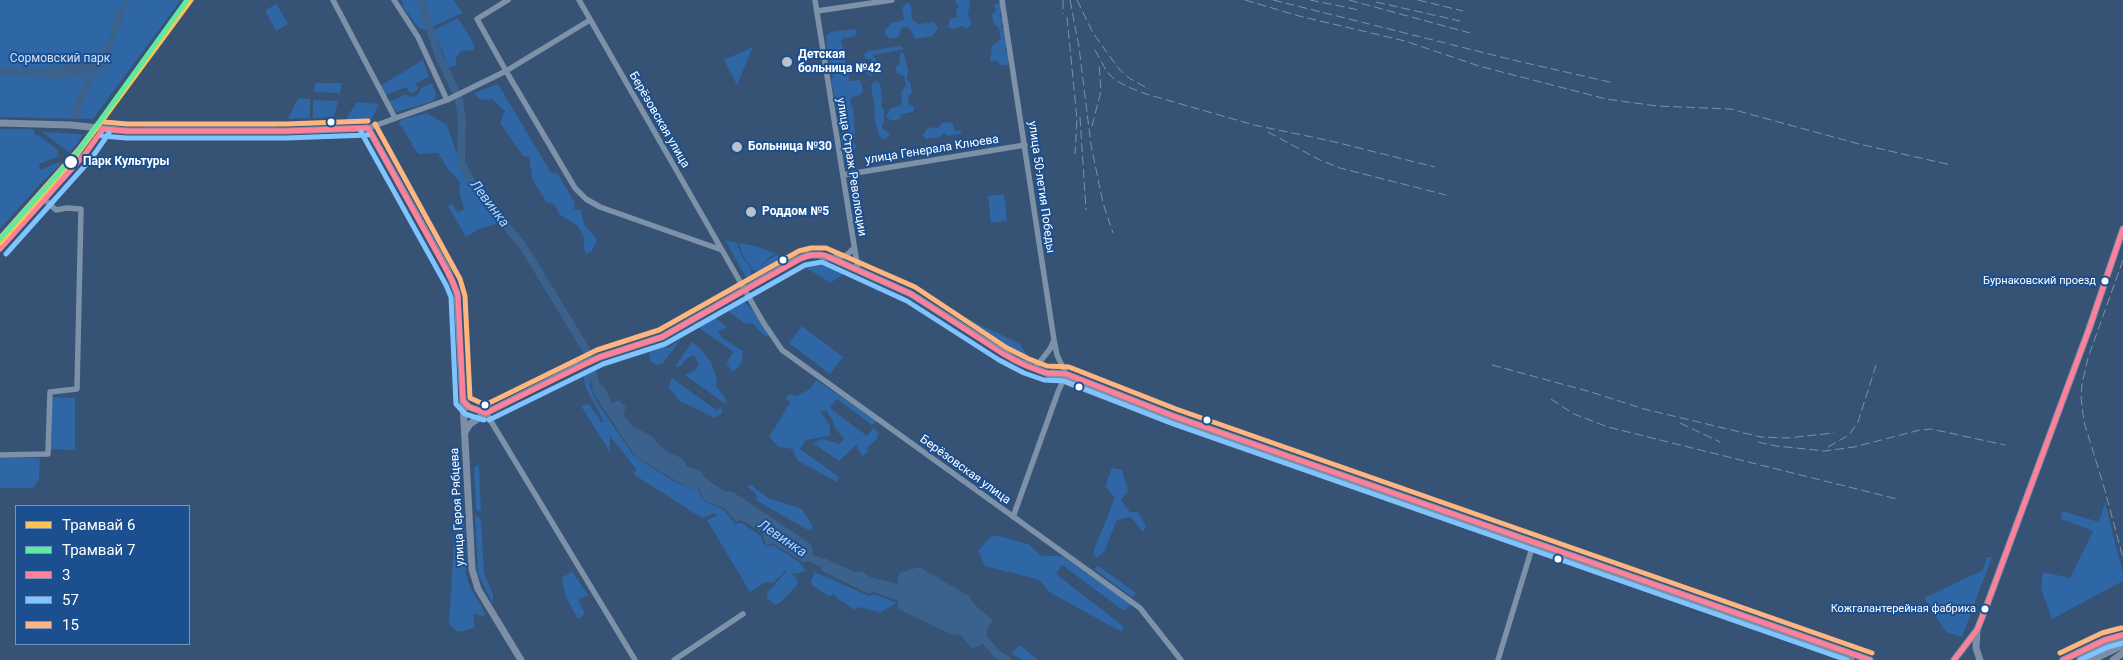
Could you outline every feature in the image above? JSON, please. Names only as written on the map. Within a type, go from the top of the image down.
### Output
[{"type":"main road","points":[[0,123],[71,125],[127,131],[286,131],[368,128]]},
{"type":"main road","name":"улица Героя Рябцева","points":[[368,128],[447,269],[457,293],[474,579],[521,660]]},
{"type":"main road","points":[[1954,660],[1977,630],[2089,329],[2123,229]]},
{"type":"main road","points":[[465,432],[470,424],[486,413],[600,357],[662,337],[802,258],[815,254],[831,258],[921,300],[1015,360],[1032,368],[1064,377],[1870,660]]},
{"type":"main road","points":[[1064,377],[1179,426],[1851,660]]},
{"type":"main road","points":[[463,401],[469,407],[486,413]]},
{"type":"main road","points":[[1977,630],[1976,648],[1980,660]]},
{"type":"main road","points":[[2063,660],[2105,640],[2123,635]]},
{"type":"main road","points":[[2080,660],[2123,639]]},
{"type":"main road","points":[[2092,660],[2123,645]]},
{"type":"main road","points":[[2113,660],[2123,653]]},
{"type":"street","points":[[333,0],[395,118]]},
{"type":"street","points":[[394,0],[418,36],[447,100]]},
{"type":"street","points":[[508,0],[477,19],[575,188],[586,199],[600,207],[722,250]]},
{"type":"street","name":"Берёзовская улица","points":[[579,0],[772,336],[789,356],[1140,608],[1181,660]]},
{"type":"street","name":"улица Страж Революции","points":[[815,0],[858,270]]},
{"type":"street","points":[[817,12],[892,0]]},
{"type":"street","name":"улица 50-летия Победы","points":[[1002,0],[1054,340],[1064,377]]},
{"type":"street","points":[[368,128],[447,100],[506,71],[590,20]]},
{"type":"street","points":[[0,249],[86,154],[103,129]]},
{"type":"street","name":"улица Генерала Клюева","points":[[843,175],[1025,145]]},
{"type":"street","points":[[0,455],[48,454],[50,392],[77,389],[81,209],[67,208],[56,210],[45,200]]},
{"type":"street","name":"улица Страж Революции","points":[[831,258],[847,255],[854,248]]},
{"type":"street","points":[[1032,368],[1046,355],[1054,340]]},
{"type":"street","points":[[1013,516],[1064,377]]},
{"type":"street","points":[[486,413],[635,660]]},
{"type":"street","points":[[1498,660],[1532,548]]},
{"type":"street","points":[[674,660],[743,614]]},
{"type":"green space","name":"Сормовский парк","points":[[0,0],[181,0],[93,119],[0,117]]},
{"type":"green space","points":[[402,0],[453,0],[463,13],[425,30],[419,28],[403,7]]},
{"type":"green space","points":[[955,0],[970,0],[968,16],[972,24],[966,29],[962,26],[954,29],[948,27],[950,19],[957,17],[956,11],[959,7]]},
{"type":"green space","points":[[907,2],[911,5],[912,20],[919,24],[934,22],[938,28],[932,36],[915,39],[911,30],[907,27],[901,28],[899,37],[889,39],[884,32],[891,23],[904,20],[902,8]]},
{"type":"green space","points":[[997,3],[1001,4],[1000,16],[1003,21],[1001,27],[1005,30],[1007,46],[1005,50],[1010,61],[1007,65],[1000,65],[997,60],[990,62],[992,46],[1001,39],[999,28],[993,22],[992,14],[996,11],[994,5]]},
{"type":"green space","points":[[277,4],[288,24],[276,31],[265,10]]},
{"type":"green space","points":[[458,18],[475,46],[473,50],[461,51],[456,58],[456,65],[449,68],[434,30]]},
{"type":"green space","points":[[855,29],[857,34],[853,37],[843,38],[841,43],[846,53],[845,61],[849,81],[859,80],[863,91],[860,95],[852,97],[850,102],[854,111],[855,137],[850,143],[856,145],[856,148],[849,151],[849,156],[844,158],[841,139],[844,135],[838,119],[841,114],[836,109],[840,102],[835,100],[831,80],[833,77],[830,67],[831,63],[828,58],[830,53],[827,48],[826,36],[831,32]]},
{"type":"green space","points":[[901,46],[904,49],[873,55],[878,63],[878,71],[871,76],[866,73],[869,68],[875,66],[871,59],[866,59],[864,55],[868,51]]},
{"type":"green space","points":[[753,47],[737,85],[724,60]]},
{"type":"green space","points":[[900,53],[904,53],[908,71],[907,80],[910,82],[912,92],[908,98],[909,104],[915,107],[913,112],[901,114],[900,119],[891,121],[886,116],[890,109],[902,105],[901,93],[906,85],[904,76],[897,74],[896,66],[900,64]]},
{"type":"green space","points":[[423,60],[429,77],[416,83],[417,91],[409,92],[407,87],[385,95],[380,86]]},
{"type":"green space","points":[[875,81],[880,83],[881,106],[884,110],[882,128],[890,134],[885,140],[879,137],[874,115],[875,110],[871,86]]},
{"type":"green space","points":[[316,83],[342,83],[340,93],[313,92]]},
{"type":"green space","points":[[432,83],[436,95],[434,101],[396,112],[389,101],[405,94],[410,97],[418,95],[421,88]]},
{"type":"green space","points":[[498,84],[551,173],[558,174],[575,203],[574,209],[581,210],[584,224],[597,240],[592,251],[586,254],[584,238],[578,226],[560,215],[554,204],[546,202],[532,178],[529,157],[523,156],[500,123],[505,111],[492,99],[481,100],[474,93]]},
{"type":"green space","points":[[298,98],[310,99],[310,118],[288,119]]},
{"type":"green space","points":[[313,100],[338,101],[334,117],[313,118]]},
{"type":"green space","points":[[357,102],[379,104],[372,119],[363,123],[343,123]]},
{"type":"green space","points":[[427,113],[447,125],[460,163],[473,190],[499,221],[492,226],[481,228],[466,237],[448,206],[452,203],[458,213],[464,209],[459,191],[460,182],[448,169],[438,153],[418,154],[399,123],[401,120]]},
{"type":"green space","points":[[276,123],[276,129],[139,128],[159,124]]},
{"type":"green space","points":[[942,123],[953,123],[954,130],[962,131],[960,134],[948,136],[944,133],[940,137],[926,139],[923,135],[926,130],[933,127],[938,128]]},
{"type":"green space","points":[[0,129],[34,129],[35,135],[38,135],[57,149],[59,156],[39,164],[40,170],[60,162],[61,164],[42,182],[0,229]]},
{"type":"green space","points":[[42,132],[80,134],[83,135],[70,153]]},
{"type":"green space","points":[[1004,194],[1007,221],[991,223],[988,196]]},
{"type":"green space","points":[[725,240],[737,243],[741,255],[751,268],[751,278],[746,277]]},
{"type":"green space","points":[[739,243],[759,247],[776,254],[769,257],[758,270],[754,271],[743,255]]},
{"type":"green space","points":[[777,255],[782,257],[782,262],[754,277],[754,274],[769,259]]},
{"type":"green space","points":[[810,261],[817,261],[846,273],[830,283],[802,265]]},
{"type":"green space","points":[[743,300],[754,312],[769,335],[766,337],[752,323],[746,324],[726,310]]},
{"type":"green space","points":[[721,309],[716,318],[727,327],[718,331],[722,338],[743,351],[741,364],[733,372],[726,363],[734,352],[699,328],[691,329],[695,323],[701,321],[709,322],[711,315]]},
{"type":"green space","points":[[962,316],[1020,344],[1026,353],[1026,359],[1019,358],[961,319]]},
{"type":"green space","points":[[802,326],[843,357],[830,374],[789,343]]},
{"type":"green space","points":[[681,339],[663,363],[657,365],[650,361],[649,352],[663,347],[668,348]]},
{"type":"green space","points":[[692,342],[700,348],[711,362],[717,380],[716,386],[725,398],[727,405],[685,375],[695,370],[699,365],[694,355],[686,359],[681,366],[675,367]]},
{"type":"green space","points":[[583,370],[588,371],[591,379],[589,385],[596,401],[634,456],[670,479],[691,489],[699,490],[702,500],[724,510],[735,524],[742,523],[761,536],[766,547],[773,545],[799,562],[806,570],[797,574],[791,573],[797,579],[798,584],[780,603],[775,605],[767,598],[767,593],[787,571],[773,583],[766,582],[750,592],[707,520],[717,516],[714,513],[702,518],[633,474],[637,470],[610,436],[610,452],[581,406],[589,404],[602,423],[604,422],[585,386]]},
{"type":"green space","points":[[672,378],[716,410],[721,407],[722,413],[715,418],[680,401],[668,387]]},
{"type":"green space","points":[[816,380],[877,421],[872,425],[837,399],[830,408],[867,436],[874,427],[879,434],[877,439],[868,447],[867,453],[862,456],[856,445],[839,461],[813,443],[822,439],[839,444],[844,439],[834,427],[833,421],[826,410],[821,412],[830,426],[830,436],[806,440],[800,449],[839,477],[837,482],[798,461],[792,449],[779,447],[769,437],[790,403],[786,398],[789,394],[797,396],[810,389]]},
{"type":"green space","points":[[52,397],[75,398],[75,450],[51,449]]},
{"type":"green space","points":[[0,458],[40,458],[39,479],[33,488],[0,488]]},
{"type":"green space","points":[[479,465],[481,512],[476,510],[474,467]]},
{"type":"green space","points":[[1112,468],[1122,470],[1128,491],[1121,500],[1130,512],[1138,512],[1146,526],[1143,532],[1131,517],[1117,520],[1104,552],[1096,558],[1093,552],[1115,498],[1105,486]]},
{"type":"green space","points":[[750,484],[768,498],[802,509],[813,526],[810,531],[757,501],[756,494],[748,487]]},
{"type":"green space","points":[[2105,502],[2123,574],[2123,581],[2052,619],[2041,589],[2043,572],[2070,578],[2093,531],[2061,519],[2062,511],[2099,522]]},
{"type":"green space","points":[[456,509],[464,519],[466,574],[470,587],[485,613],[484,616],[473,614],[475,628],[458,632],[449,624]]},
{"type":"green space","points":[[475,515],[481,519],[484,573],[493,595],[493,604],[478,574]]},
{"type":"green space","points":[[991,536],[999,536],[1028,544],[1042,556],[1062,556],[1131,604],[1124,611],[1062,565],[1056,574],[1123,626],[1122,632],[1049,592],[1040,580],[985,566],[978,551]]},
{"type":"green space","points":[[1987,557],[1992,557],[1962,637],[1946,632],[1924,598],[1983,570]]},
{"type":"green space","points":[[1098,566],[1136,593],[1132,597],[1094,569]]},
{"type":"green space","points":[[572,571],[588,595],[578,600],[585,614],[578,619],[566,597],[562,578]]},
{"type":"green space","points":[[815,572],[869,596],[874,594],[897,603],[880,612],[858,607],[855,610],[834,594],[829,596],[813,586],[811,581]]},
{"type":"green space","points":[[1020,645],[1038,660],[1022,660],[1012,653]]},
{"type":"water","points":[[125,0],[129,0],[104,70],[93,78],[84,76],[55,79],[0,75],[0,67],[37,69],[95,59],[110,38],[114,14],[122,7]]},
{"type":"water","points":[[594,380],[605,388],[612,404],[618,400],[626,407],[623,414],[632,426],[652,436],[669,453],[682,458],[687,466],[700,471],[705,478],[724,491],[733,492],[811,544],[813,554],[811,558],[804,563],[773,543],[766,546],[762,532],[741,520],[736,522],[725,509],[703,500],[700,489],[691,489],[635,456],[592,391]]},
{"type":"water","points":[[824,558],[855,572],[862,571],[870,577],[897,584],[899,573],[919,567],[969,596],[975,605],[993,620],[987,630],[986,636],[989,640],[973,649],[959,634],[955,636],[898,609],[898,601],[873,592],[869,594],[822,571],[818,562]]},
{"type":"waterway","name":"Левинка","points":[[421,0],[438,54],[455,90]]},
{"type":"waterway","points":[[74,115],[94,68]]},
{"type":"waterway","name":"Левинка","points":[[459,99],[462,120],[461,162],[475,189],[523,246]]},
{"type":"waterway","name":"Левинка","points":[[526,251],[587,351],[589,358]]},
{"type":"waterway","name":"Левинка","points":[[593,374],[597,388]]},
{"type":"waterway","name":"Левинка","points":[[802,553],[827,566]]},
{"type":"waterway","name":"Левинка","points":[[981,636],[997,654],[1007,660]]},
{"type":"railway","points":[[1063,0],[1063,14]]},
{"type":"railway","points":[[1070,0],[1079,47],[1091,145],[1103,203],[1113,233]]},
{"type":"railway","points":[[1077,0],[1093,33],[1119,69],[1129,78],[1149,89]]},
{"type":"railway","points":[[1245,0],[1299,16],[1405,41],[1479,66],[1606,99],[1657,106],[1731,109],[1859,144],[1951,165]]},
{"type":"railway","points":[[1273,0],[1513,60],[1614,83]]},
{"type":"railway","points":[[1310,0],[1359,10]]},
{"type":"railway","points":[[1349,0],[1470,33]]},
{"type":"railway","points":[[1418,0],[1463,11]]},
{"type":"railway","points":[[1376,2],[1460,21]]},
{"type":"railway","points":[[1067,17],[1077,119],[1075,154]]},
{"type":"railway","points":[[1095,50],[1107,72],[1115,80],[1146,94],[1254,125],[1331,141],[1435,167]]},
{"type":"railway","points":[[1092,126],[1101,91],[1099,64]]},
{"type":"railway","points":[[1080,117],[1086,210]]},
{"type":"railway","points":[[1268,132],[1320,160],[1340,168],[1446,195]]},
{"type":"railway","points":[[2123,260],[2088,358],[2081,397],[2084,422],[2123,558]]},
{"type":"railway","points":[[1828,447],[1849,435],[1858,422],[1877,362]]},
{"type":"railway","points":[[1492,365],[1591,392],[1644,409],[1761,437],[1787,438],[1834,433]]},
{"type":"railway","points":[[1551,399],[1574,414],[1608,427],[1897,499]]},
{"type":"railway","points":[[1680,423],[1720,442]]},
{"type":"railway","points":[[1758,442],[1776,446],[1825,451],[1854,447],[1920,430],[1931,429],[2005,445]]},
{"type":"tram line","name":"7","points":[[0,239],[79,150],[187,0]]},
{"type":"tram line","name":"6","points":[[0,243],[76,156],[191,0]]},
{"type":"transit line","name":"15","points":[[104,122],[127,124],[286,124],[368,121]]},
{"type":"transit line","name":"15","points":[[375,124],[460,279],[465,296],[470,398],[488,406]]},
{"type":"transit line","name":"15","points":[[0,238],[79,149],[97,125]]},
{"type":"transit line","name":"3","points":[[368,128],[453,282],[458,296],[463,401],[469,407],[486,413]]},
{"type":"transit line","name":"3","points":[[103,129],[127,131],[286,131],[368,128]]},
{"type":"transit line","name":"3","points":[[0,249],[85,154],[103,129]]},
{"type":"transit line","name":"57","points":[[361,132],[451,297],[456,404],[465,414],[484,420]]},
{"type":"transit line","name":"57","points":[[6,254],[91,159],[109,133]]},
{"type":"transit line","name":"57","points":[[102,136],[127,138],[286,138],[368,135]]},
{"type":"transit line","name":"3","points":[[1954,660],[1977,630],[1985,610],[2089,329],[2123,229]]},
{"type":"transit line","name":"15","points":[[483,406],[597,350],[659,330],[799,251],[811,248],[826,248],[915,287],[1007,348],[1047,366],[1069,367],[1176,409],[1872,653]]},
{"type":"transit line","name":"3","points":[[486,413],[600,357],[662,337],[802,258],[812,255],[824,255],[911,294],[1003,354],[1026,366],[1046,373],[1066,374],[1173,416],[1870,660]]},
{"type":"transit line","name":"57","points":[[489,420],[603,364],[665,344],[805,265],[822,262],[907,301],[999,360],[1024,373],[1044,380],[1064,381],[1171,423],[1847,660]]},
{"type":"transit line","name":"15","points":[[2060,653],[2102,633],[2121,628]]},
{"type":"transit line","name":"3","points":[[2063,660],[2105,640],[2123,635]]},
{"type":"transit line","name":"57","points":[[2080,660],[2108,647],[2123,643]]},
{"type":"place","name":"Детская больница №42","points":[[787,62]]},
{"type":"place","name":"Больница №30","points":[[737,147]]},
{"type":"place","name":"Парк Культуры","points":[[71,162]]},
{"type":"place","name":"Роддом №5","points":[[751,212]]},
{"type":"place","name":"Бурнаковский проезд","points":[[2105,281]]},
{"type":"place","name":"Кожгалантерейная фабрика","points":[[1985,609]]}]
